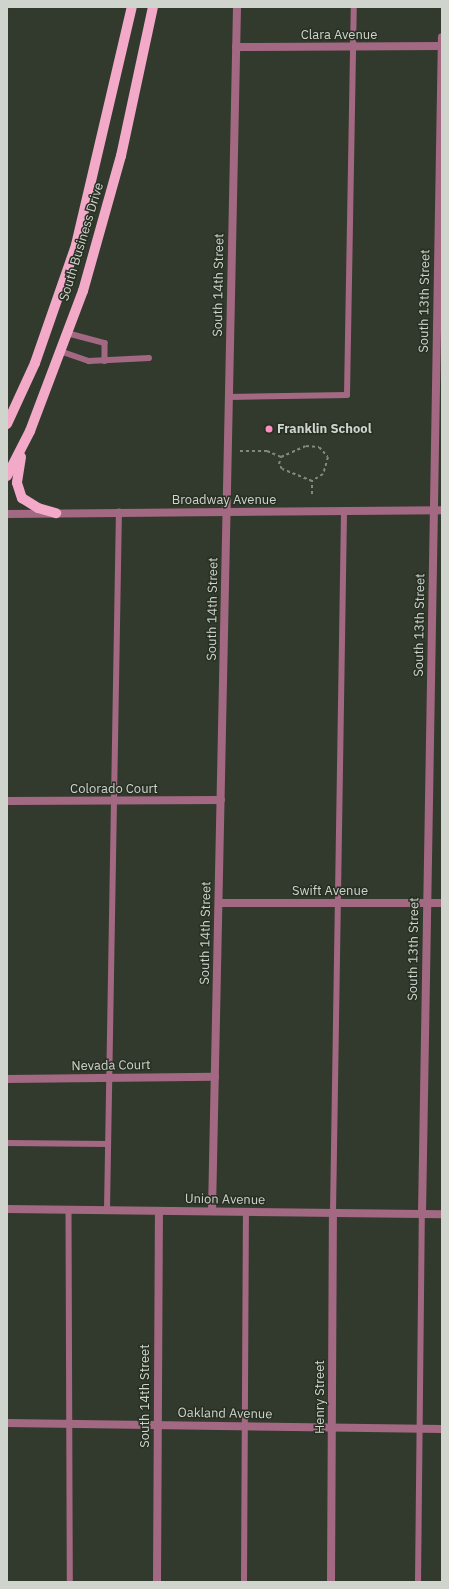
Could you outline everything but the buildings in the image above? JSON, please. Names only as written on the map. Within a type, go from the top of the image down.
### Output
[{"type":"main road","name":"South Business Drive","points":[[7,424],[36,362],[76,245],[132,7]]},
{"type":"main road","name":"South Business Drive","points":[[7,476],[23,443],[67,333],[106,214],[153,7]]},
{"type":"main road","points":[[23,443],[18,490],[28,503],[56,513]]},
{"type":"street","name":"South 14th Street","points":[[212,1211],[237,7]]},
{"type":"street","name":"South 13th Street","points":[[422,1214],[427,903],[438,510],[442,37]]},
{"type":"street","name":"Clara Avenue","points":[[236,47],[442,46]]},
{"type":"street","name":"Broadway Avenue","points":[[7,514],[438,510]]},
{"type":"street","name":"Colorado Court","points":[[7,801],[221,800]]},
{"type":"street","name":"Swift Avenue","points":[[219,903],[442,903]]},
{"type":"street","name":"Nevada Court","points":[[7,1079],[215,1077]]},
{"type":"street","name":"Union Avenue","points":[[7,1209],[442,1214]]},
{"type":"street","name":"South 14th Street","points":[[156,1582],[159,1211]]},
{"type":"street","name":"Henry Street","points":[[331,1582],[333,1213]]},
{"type":"street","name":"Oakland Avenue","points":[[7,1423],[442,1429]]},
{"type":"lane","points":[[229,397],[347,395],[354,7]]},
{"type":"lane","points":[[67,333],[105,343],[105,361]]},
{"type":"lane","points":[[60,351],[84,361],[148,358]]},
{"type":"lane","points":[[333,1213],[344,511]]},
{"type":"lane","points":[[107,1210],[115,801],[118,512]]},
{"type":"lane","points":[[7,1143],[108,1144]]},
{"type":"lane","points":[[69,1210],[70,1582]]},
{"type":"lane","points":[[244,1582],[246,1212]]},
{"type":"lane","points":[[418,1582],[418,1429],[422,1214]]},
{"type":"path","points":[[240,452],[267,451],[281,457],[307,446],[323,450],[328,457],[326,467],[312,481],[312,494]]},
{"type":"path","points":[[281,457],[282,469],[312,481]]},
{"type":"place","name":"Franklin School","points":[[269,429]]}]
